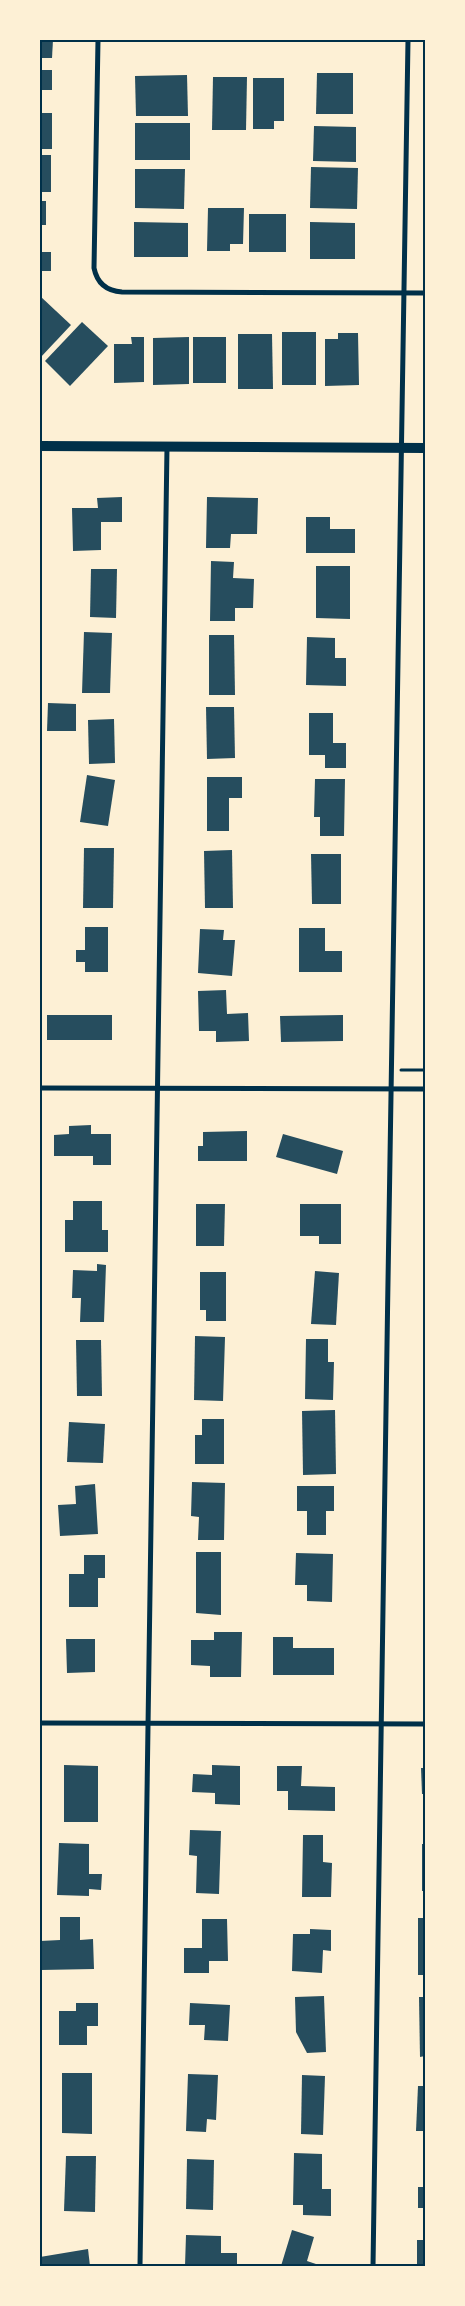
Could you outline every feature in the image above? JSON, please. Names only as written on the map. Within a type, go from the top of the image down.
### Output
[{"type":"main road","points":[[40,446],[425,448]]},
{"type":"street","points":[[98,40],[94,268],[96,277],[108,290],[122,292],[425,293]]},
{"type":"street","points":[[373,2266],[383,1724],[400,448],[408,40]]},
{"type":"street","points":[[140,2266],[167,446]]},
{"type":"street","points":[[40,1088],[425,1088]]},
{"type":"street","points":[[40,1723],[425,1724]]},
{"type":"path","points":[[392,1069],[425,1070]]},
{"type":"building","points":[[40,40],[53,40],[52,58],[40,58]]},
{"type":"building","points":[[40,70],[52,70],[52,90],[40,90]]},
{"type":"building","points":[[317,73],[353,73],[353,114],[316,114]]},
{"type":"building","points":[[187,75],[188,116],[136,116],[135,76]]},
{"type":"building","points":[[213,77],[247,77],[246,130],[212,130]]},
{"type":"building","points":[[253,78],[284,78],[284,121],[274,121],[274,129],[253,129]]},
{"type":"building","points":[[40,113],[52,113],[52,149],[40,149]]},
{"type":"building","points":[[135,123],[190,123],[190,160],[135,160]]},
{"type":"building","points":[[314,126],[356,127],[356,162],[313,161]]},
{"type":"building","points":[[40,155],[51,155],[51,192],[40,192]]},
{"type":"building","points":[[311,167],[358,168],[357,209],[310,208]]},
{"type":"building","points":[[135,169],[185,169],[184,209],[135,208]]},
{"type":"building","points":[[40,201],[46,201],[46,225],[40,225]]},
{"type":"building","points":[[208,208],[244,208],[243,244],[230,244],[230,251],[207,251]]},
{"type":"building","points":[[249,214],[286,214],[286,252],[249,252]]},
{"type":"building","points":[[134,222],[188,223],[188,257],[134,257]]},
{"type":"building","points":[[310,222],[355,223],[355,259],[310,259]]},
{"type":"building","points":[[40,252],[51,252],[51,271],[40,271]]},
{"type":"building","points":[[40,296],[71,325],[40,358]]},
{"type":"building","points":[[82,322],[108,346],[70,386],[45,361]]},
{"type":"building","points":[[282,332],[316,332],[316,385],[282,385]]},
{"type":"building","points":[[338,333],[358,333],[359,385],[325,386],[325,339],[338,339]]},
{"type":"building","points":[[238,334],[272,334],[273,389],[238,389]]},
{"type":"building","points":[[131,337],[144,337],[144,382],[114,383],[114,344],[132,344]]},
{"type":"building","points":[[189,337],[189,384],[153,385],[153,338]]},
{"type":"building","points":[[193,337],[226,337],[226,383],[193,383]]},
{"type":"building","points":[[122,497],[122,522],[101,522],[101,550],[73,551],[72,508],[98,508],[97,498]]},
{"type":"building","points":[[207,497],[258,498],[257,534],[231,534],[230,548],[206,548]]},
{"type":"building","points":[[306,517],[330,517],[330,529],[355,529],[355,553],[306,553]]},
{"type":"building","points":[[211,561],[234,562],[233,578],[254,579],[253,608],[235,608],[235,621],[210,621]]},
{"type":"building","points":[[316,566],[350,566],[350,619],[316,618]]},
{"type":"building","points":[[91,569],[117,569],[116,618],[90,617]]},
{"type":"building","points":[[84,632],[112,633],[110,693],[82,693]]},
{"type":"building","points":[[209,635],[234,635],[235,695],[209,695]]},
{"type":"building","points":[[307,637],[335,638],[335,658],[346,658],[346,686],[306,685]]},
{"type":"building","points":[[48,703],[76,704],[76,731],[47,731]]},
{"type":"building","points":[[206,707],[234,707],[235,758],[207,759]]},
{"type":"building","points":[[309,713],[333,713],[333,743],[346,743],[346,768],[325,768],[325,755],[309,755]]},
{"type":"building","points":[[114,719],[115,763],[89,764],[88,720]]},
{"type":"building","points":[[87,775],[115,780],[108,826],[80,822]]},
{"type":"building","points":[[207,777],[242,777],[242,798],[229,798],[229,831],[207,831]]},
{"type":"building","points":[[315,779],[345,779],[344,836],[320,836],[320,817],[314,817]]},
{"type":"building","points":[[84,848],[114,848],[113,908],[83,908]]},
{"type":"building","points":[[232,850],[233,908],[205,908],[204,851]]},
{"type":"building","points":[[311,854],[341,854],[341,904],[312,904]]},
{"type":"building","points":[[85,927],[108,927],[108,972],[85,972],[85,962],[76,962],[76,950],[85,950]]},
{"type":"building","points":[[299,928],[325,928],[325,951],[342,951],[342,972],[299,972]]},
{"type":"building","points":[[200,929],[224,930],[223,940],[235,940],[232,976],[198,973]]},
{"type":"building","points":[[226,990],[227,1014],[248,1013],[249,1041],[216,1042],[216,1031],[199,1031],[198,991]]},
{"type":"building","points":[[47,1015],[112,1015],[112,1040],[47,1040]]},
{"type":"building","points":[[343,1015],[343,1041],[281,1042],[280,1016]]},
{"type":"building","points":[[91,1125],[91,1134],[111,1134],[111,1165],[93,1165],[93,1156],[54,1156],[54,1135],[69,1134],[69,1126]]},
{"type":"building","points":[[247,1131],[247,1161],[198,1161],[198,1146],[203,1146],[203,1132]]},
{"type":"building","points":[[283,1134],[343,1151],[337,1174],[276,1157]]},
{"type":"building","points":[[73,1201],[102,1201],[102,1230],[108,1230],[108,1252],[65,1252],[65,1220],[73,1220]]},
{"type":"building","points":[[196,1204],[225,1204],[224,1246],[196,1246]]},
{"type":"building","points":[[300,1204],[341,1204],[341,1244],[319,1244],[319,1236],[300,1236]]},
{"type":"building","points":[[97,1264],[106,1265],[104,1322],[80,1322],[81,1298],[72,1298],[73,1270],[97,1271]]},
{"type":"building","points":[[315,1271],[339,1273],[336,1325],[311,1324]]},
{"type":"building","points":[[200,1272],[226,1272],[226,1321],[206,1321],[206,1310],[200,1310]]},
{"type":"building","points":[[195,1336],[225,1337],[223,1401],[194,1400]]},
{"type":"building","points":[[306,1339],[328,1339],[328,1362],[334,1362],[333,1400],[305,1399]]},
{"type":"building","points":[[76,1340],[101,1340],[102,1396],[77,1396]]},
{"type":"building","points":[[335,1410],[336,1474],[303,1475],[302,1411]]},
{"type":"building","points":[[202,1419],[224,1419],[224,1464],[195,1464],[195,1435],[202,1435]]},
{"type":"building","points":[[69,1422],[105,1424],[103,1463],[67,1462]]},
{"type":"building","points":[[192,1482],[225,1483],[224,1540],[198,1540],[199,1517],[191,1516]]},
{"type":"building","points":[[95,1484],[98,1534],[60,1536],[58,1505],[76,1504],[75,1486]]},
{"type":"building","points":[[297,1486],[334,1486],[334,1511],[326,1511],[326,1535],[307,1535],[307,1511],[297,1511]]},
{"type":"building","points":[[196,1552],[221,1552],[221,1615],[196,1613]]},
{"type":"building","points":[[296,1553],[333,1554],[332,1602],[307,1601],[307,1585],[295,1585]]},
{"type":"building","points":[[84,1555],[105,1555],[105,1578],[98,1578],[98,1607],[69,1607],[69,1574],[84,1574]]},
{"type":"building","points":[[214,1632],[242,1632],[241,1677],[210,1677],[210,1666],[191,1665],[191,1640],[214,1640]]},
{"type":"building","points":[[273,1637],[293,1637],[293,1648],[334,1648],[334,1675],[273,1675]]},
{"type":"building","points":[[66,1639],[95,1639],[95,1672],[67,1673]]},
{"type":"building","points":[[64,1765],[98,1766],[98,1822],[64,1822]]},
{"type":"building","points":[[212,1765],[240,1766],[240,1805],[215,1804],[215,1793],[192,1792],[193,1774],[212,1775]]},
{"type":"building","points":[[277,1766],[302,1766],[301,1786],[335,1787],[335,1811],[288,1810],[288,1791],[277,1791]]},
{"type":"building","points":[[421,1768],[425,1768],[425,1794],[422,1794]]},
{"type":"building","points":[[190,1830],[221,1831],[219,1894],[196,1893],[197,1856],[189,1855]]},
{"type":"building","points":[[303,1835],[323,1835],[323,1862],[332,1863],[331,1897],[302,1897]]},
{"type":"building","points":[[59,1843],[89,1844],[89,1874],[102,1874],[101,1890],[89,1889],[89,1896],[57,1895]]},
{"type":"building","points":[[422,1844],[425,1844],[425,1891],[422,1891]]},
{"type":"building","points":[[60,1917],[80,1917],[80,1940],[93,1939],[94,1969],[41,1970],[40,1941],[60,1940]]},
{"type":"building","points":[[418,1918],[425,1918],[425,1975],[418,1975]]},
{"type":"building","points":[[202,1919],[227,1919],[228,1961],[209,1961],[209,1973],[184,1973],[184,1948],[202,1948]]},
{"type":"building","points":[[310,1929],[331,1930],[331,1951],[323,1950],[322,1973],[292,1971],[293,1934],[310,1934]]},
{"type":"building","points":[[324,1996],[326,2052],[307,2053],[296,2032],[295,1997]]},
{"type":"building","points":[[419,1997],[425,1997],[425,2056],[420,2057]]},
{"type":"building","points":[[76,2003],[98,2003],[98,2026],[87,2026],[87,2045],[59,2045],[59,2011],[76,2011]]},
{"type":"building","points":[[190,2003],[230,2005],[228,2041],[204,2040],[205,2025],[189,2025]]},
{"type":"building","points":[[62,2073],[92,2073],[92,2134],[62,2133]]},
{"type":"building","points":[[188,2074],[218,2075],[216,2120],[207,2119],[206,2132],[186,2131]]},
{"type":"building","points":[[302,2075],[325,2076],[323,2135],[301,2134]]},
{"type":"building","points":[[418,2086],[425,2086],[425,2131],[416,2131]]},
{"type":"building","points":[[294,2153],[322,2154],[322,2189],[331,2189],[331,2216],[303,2215],[303,2205],[293,2205]]},
{"type":"building","points":[[66,2156],[96,2156],[95,2212],[64,2211]]},
{"type":"building","points":[[187,2159],[214,2160],[213,2210],[186,2209]]},
{"type":"building","points":[[418,2187],[425,2187],[425,2208],[418,2208]]},
{"type":"building","points":[[292,2230],[314,2237],[307,2261],[322,2266],[281,2266]]},
{"type":"building","points":[[186,2235],[221,2236],[221,2253],[237,2253],[237,2266],[185,2266]]},
{"type":"building","points":[[417,2240],[425,2240],[425,2266],[417,2266]]},
{"type":"building","points":[[88,2249],[90,2266],[40,2266],[40,2257]]}]
